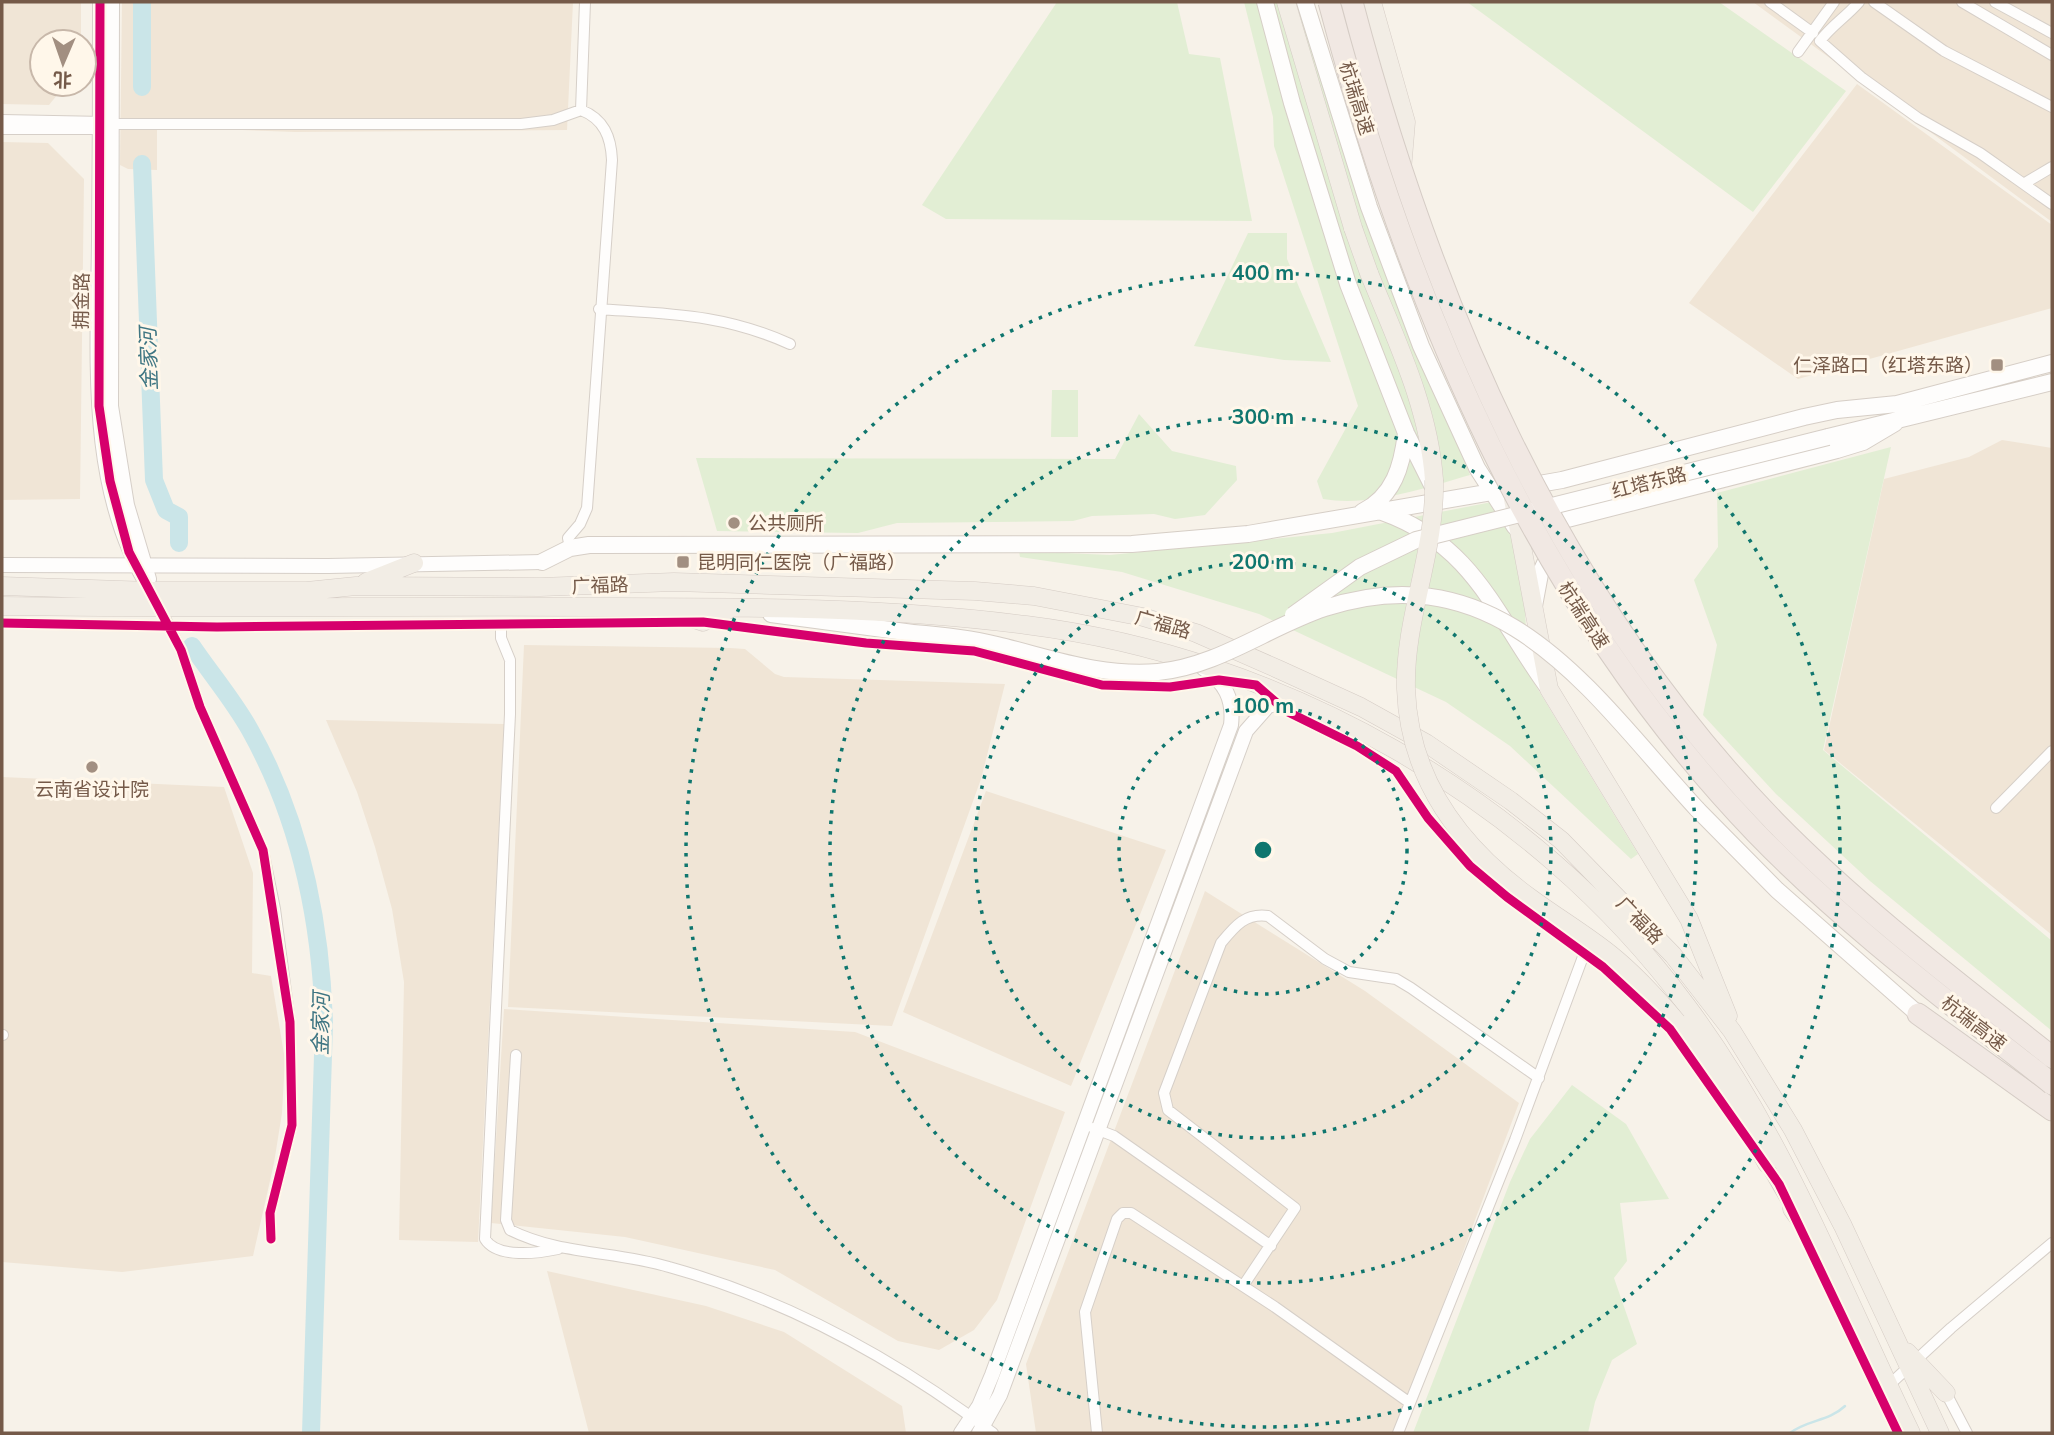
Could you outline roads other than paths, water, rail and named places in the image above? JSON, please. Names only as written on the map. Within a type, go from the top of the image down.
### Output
[{"type":"highway","name":"杭瑞高速","points":[[1329,2],[1386,192],[1452,365],[1509,487],[1590,625],[1666,730],[1766,843],[1857,928],[2052,1084]]},
{"type":"highway","name":"杭瑞高速","points":[[1352,2],[1407,185],[1472,357],[1541,501],[1608,614],[1683,716],[1781,828],[1872,912],[2052,1057]]},
{"type":"highway","points":[[1918,1014],[2052,1110]]},
{"type":"main road","points":[[1265,2],[1292,103],[1348,284],[1406,433],[1440,500]]},
{"type":"main road","points":[[1286,2],[1353,228],[1425,422],[1434,480],[1432,539],[1411,631],[1406,672],[1411,733],[1424,775],[1448,818],[1489,864],[1618,961],[1677,1022],[1729,1095],[1767,1164]]},
{"type":"main road","points":[[1305,2],[1369,207],[1426,357],[1478,468],[1519,533]]},
{"type":"main road","points":[[1339,2],[1396,201],[1456,359],[1511,488],[1549,689]]},
{"type":"main road","points":[[1372,2],[1406,121],[1406,149],[1396,201]]},
{"type":"main road","points":[[1348,284],[1369,207]]},
{"type":"main road","name":"红塔东路","points":[[570,548],[589,545],[1132,544],[1248,534],[1562,480],[1837,410],[1897,404],[2052,363]]},
{"type":"main road","name":"红塔东路","points":[[1268,633],[1360,566],[1416,540],[2052,382]]},
{"type":"main road","points":[[1519,533],[1837,450],[1863,442],[1895,423]]},
{"type":"main road","points":[[1349,518],[1374,506],[1391,486],[1404,455],[1406,433]]},
{"type":"main road","points":[[1380,512],[1401,519],[1466,566],[1497,606],[1527,660],[1549,689],[1689,919],[1720,990],[1732,1031]]},
{"type":"main road","points":[[1534,608],[1549,553],[1569,526],[1590,513]]},
{"type":"main road","points":[[542,562],[570,548]]},
{"type":"main road","points":[[356,586],[414,563]]},
{"type":"main road","name":"广福路","points":[[2,586],[151,591],[307,590],[356,586],[540,587],[674,582],[975,590],[1034,596],[1143,617],[1196,633],[1361,707],[1426,743],[1511,801],[1561,840],[1646,925],[1732,1031],[1793,1130],[1843,1226],[1897,1341],[1912,1364],[1940,1433]]},
{"type":"main road","points":[[659,607],[703,622],[731,608],[984,642],[1077,667],[1130,673],[1166,671],[1204,662],[1324,608],[1375,597],[1437,598],[1488,613],[1526,634],[1572,670],[1697,809],[1777,890],[1918,1014]]},
{"type":"main road","name":"广福路","points":[[2,606],[731,608],[900,614],[1030,625],[1136,645],[1197,664],[1256,685],[1284,701],[1354,727],[1417,762],[1500,819],[1548,857],[1631,939],[1689,1008],[1740,1086],[1806,1202],[1889,1385],[1907,1432]]},
{"type":"main road","points":[[1792,1209],[1835,1265]]},
{"type":"main road","points":[[1912,1364],[1946,1393]]},
{"type":"street","name":"拥金路","points":[[100,2],[104,124]]},
{"type":"street","name":"拥金路","points":[[112,2],[104,124],[99,406],[116,506],[151,591]]},
{"type":"street","points":[[581,110],[585,2]]},
{"type":"street","points":[[1770,2],[1813,33]]},
{"type":"street","points":[[1798,52],[1834,2]]},
{"type":"street","points":[[1859,2],[1849,13],[1833,23],[1820,41],[1861,77],[1918,118],[2025,183],[2052,204]]},
{"type":"street","points":[[1874,2],[1944,51],[2052,107]]},
{"type":"street","points":[[1962,2],[2052,55]]},
{"type":"street","points":[[1995,2],[2052,33]]},
{"type":"street","points":[[2,120],[104,124],[521,124],[553,120],[581,110]]},
{"type":"street","points":[[570,548],[568,538],[580,524],[587,508],[611,142],[596,119],[581,110]]},
{"type":"street","points":[[2,129],[104,124]]},
{"type":"street","points":[[2025,183],[2052,167]]},
{"type":"street","points":[[600,309],[714,318],[764,332],[790,344]]},
{"type":"street","points":[[2,565],[328,566],[542,562]]},
{"type":"street","points":[[151,591],[181,650],[200,707],[263,850],[275,909],[290,1022],[292,1125],[270,1213],[271,1239]]},
{"type":"street","points":[[2,623],[501,626],[703,622],[866,642],[974,651],[1102,685],[1170,687],[1219,680],[1256,685]]},
{"type":"street","points":[[501,626],[501,638],[510,660],[510,714],[485,1239],[499,1249],[535,1254],[561,1249]]},
{"type":"street","points":[[1118,1056],[1186,846],[1231,725],[1231,702],[1219,680],[1197,664]]},
{"type":"street","points":[[961,1433],[982,1428],[1000,1395],[1118,1056],[1201,851],[1246,731],[1255,717],[1284,701],[1395,771],[1428,818],[1470,866],[1623,984],[1670,1029],[1767,1164],[1907,1432]]},
{"type":"street","points":[[1996,808],[2052,751]]},
{"type":"street","points":[[1186,846],[1201,851]]},
{"type":"street","points":[[1244,1286],[1295,1208],[1168,1110],[1163,1103],[1164,1093],[1221,943],[1236,924],[1247,917],[1268,916],[1325,959],[1349,972],[1396,979],[1539,1078]]},
{"type":"street","points":[[1398,1433],[1539,1078],[1584,954]]},
{"type":"street","points":[[516,1055],[506,1220],[510,1230],[561,1249],[649,1261],[721,1281],[795,1311],[851,1339],[982,1428]]},
{"type":"street","points":[[1092,1127],[1114,1136],[1270,1246]]},
{"type":"street","points":[[1097,1433],[1085,1312],[1117,1219],[1123,1213],[1131,1213],[1244,1286],[1410,1403]]},
{"type":"street","points":[[1889,1385],[2052,1243]]},
{"type":"street","points":[[1946,1393],[1967,1433]]},
{"type":"waterway","name":"金家河","points":[[142,2],[142,87]]},
{"type":"waterway","name":"金家河","points":[[142,164],[154,480],[166,510],[179,517],[179,543]]},
{"type":"waterway","name":"金家河","points":[[192,646],[244,719],[268,765],[295,836],[313,910],[324,1024],[311,1433]]},
{"type":"waterway","points":[[1790,1433],[1832,1415],[1845,1406]]},
{"type":"place","name":"仁泽路口（红塔东路）","points":[[1997,365]]},
{"type":"place","name":"公共厕所","points":[[734,523]]},
{"type":"place","name":"昆明同仁医院（广福路）","points":[[683,562]]},
{"type":"place","name":"云南省设计院","points":[[92,767]]}]
